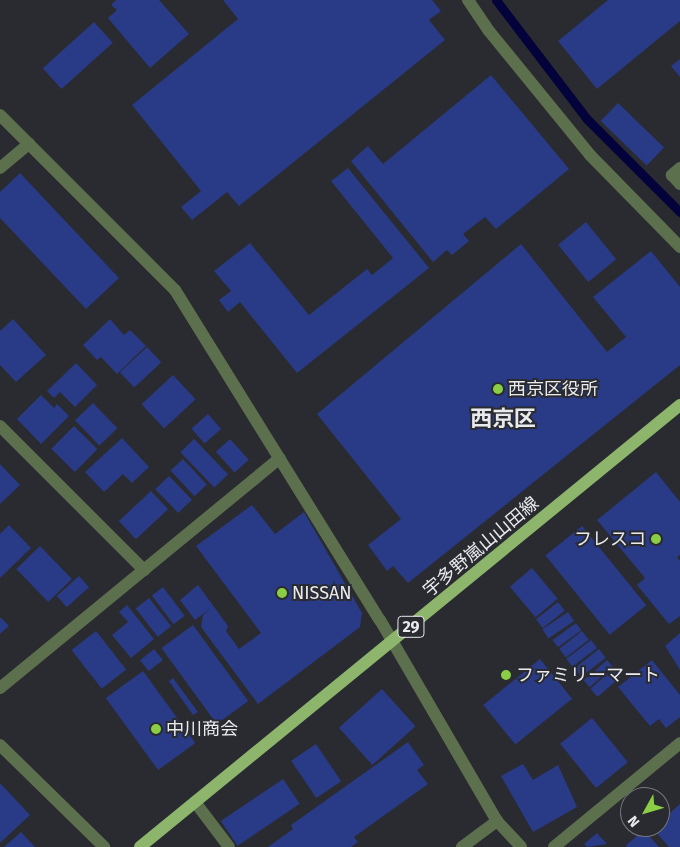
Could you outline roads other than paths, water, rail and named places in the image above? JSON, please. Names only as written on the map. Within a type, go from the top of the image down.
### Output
[{"type":"main road","name":"宇多野嵐山山田線","points":[[140,847],[392,643],[680,405]]},
{"type":"street","points":[[468,0],[488,31],[590,155],[680,247]]},
{"type":"street","points":[[0,115],[175,290],[280,458],[497,821],[521,847]]},
{"type":"street","points":[[0,168],[29,144]]},
{"type":"street","points":[[680,168],[672,175],[680,184]]},
{"type":"street","points":[[0,426],[144,570]]},
{"type":"street","points":[[0,688],[280,458]]},
{"type":"street","points":[[554,847],[680,743]]},
{"type":"street","points":[[0,745],[104,847]]},
{"type":"street","points":[[195,802],[229,847]]},
{"type":"street","points":[[462,847],[497,821]]},
{"type":"waterway","points":[[496,0],[587,119],[680,212]]},
{"type":"place","name":"西京区役所","points":[[498,389]]},
{"type":"place","name":"フレスコ","points":[[656,539]]},
{"type":"place","name":"NISSAN","points":[[282,593]]},
{"type":"place","name":"ファミリーマート","points":[[506,675]]},
{"type":"place","name":"中川商会","points":[[156,729]]},
{"type":"district","name":"西京区","points":[[503,419]]}]
